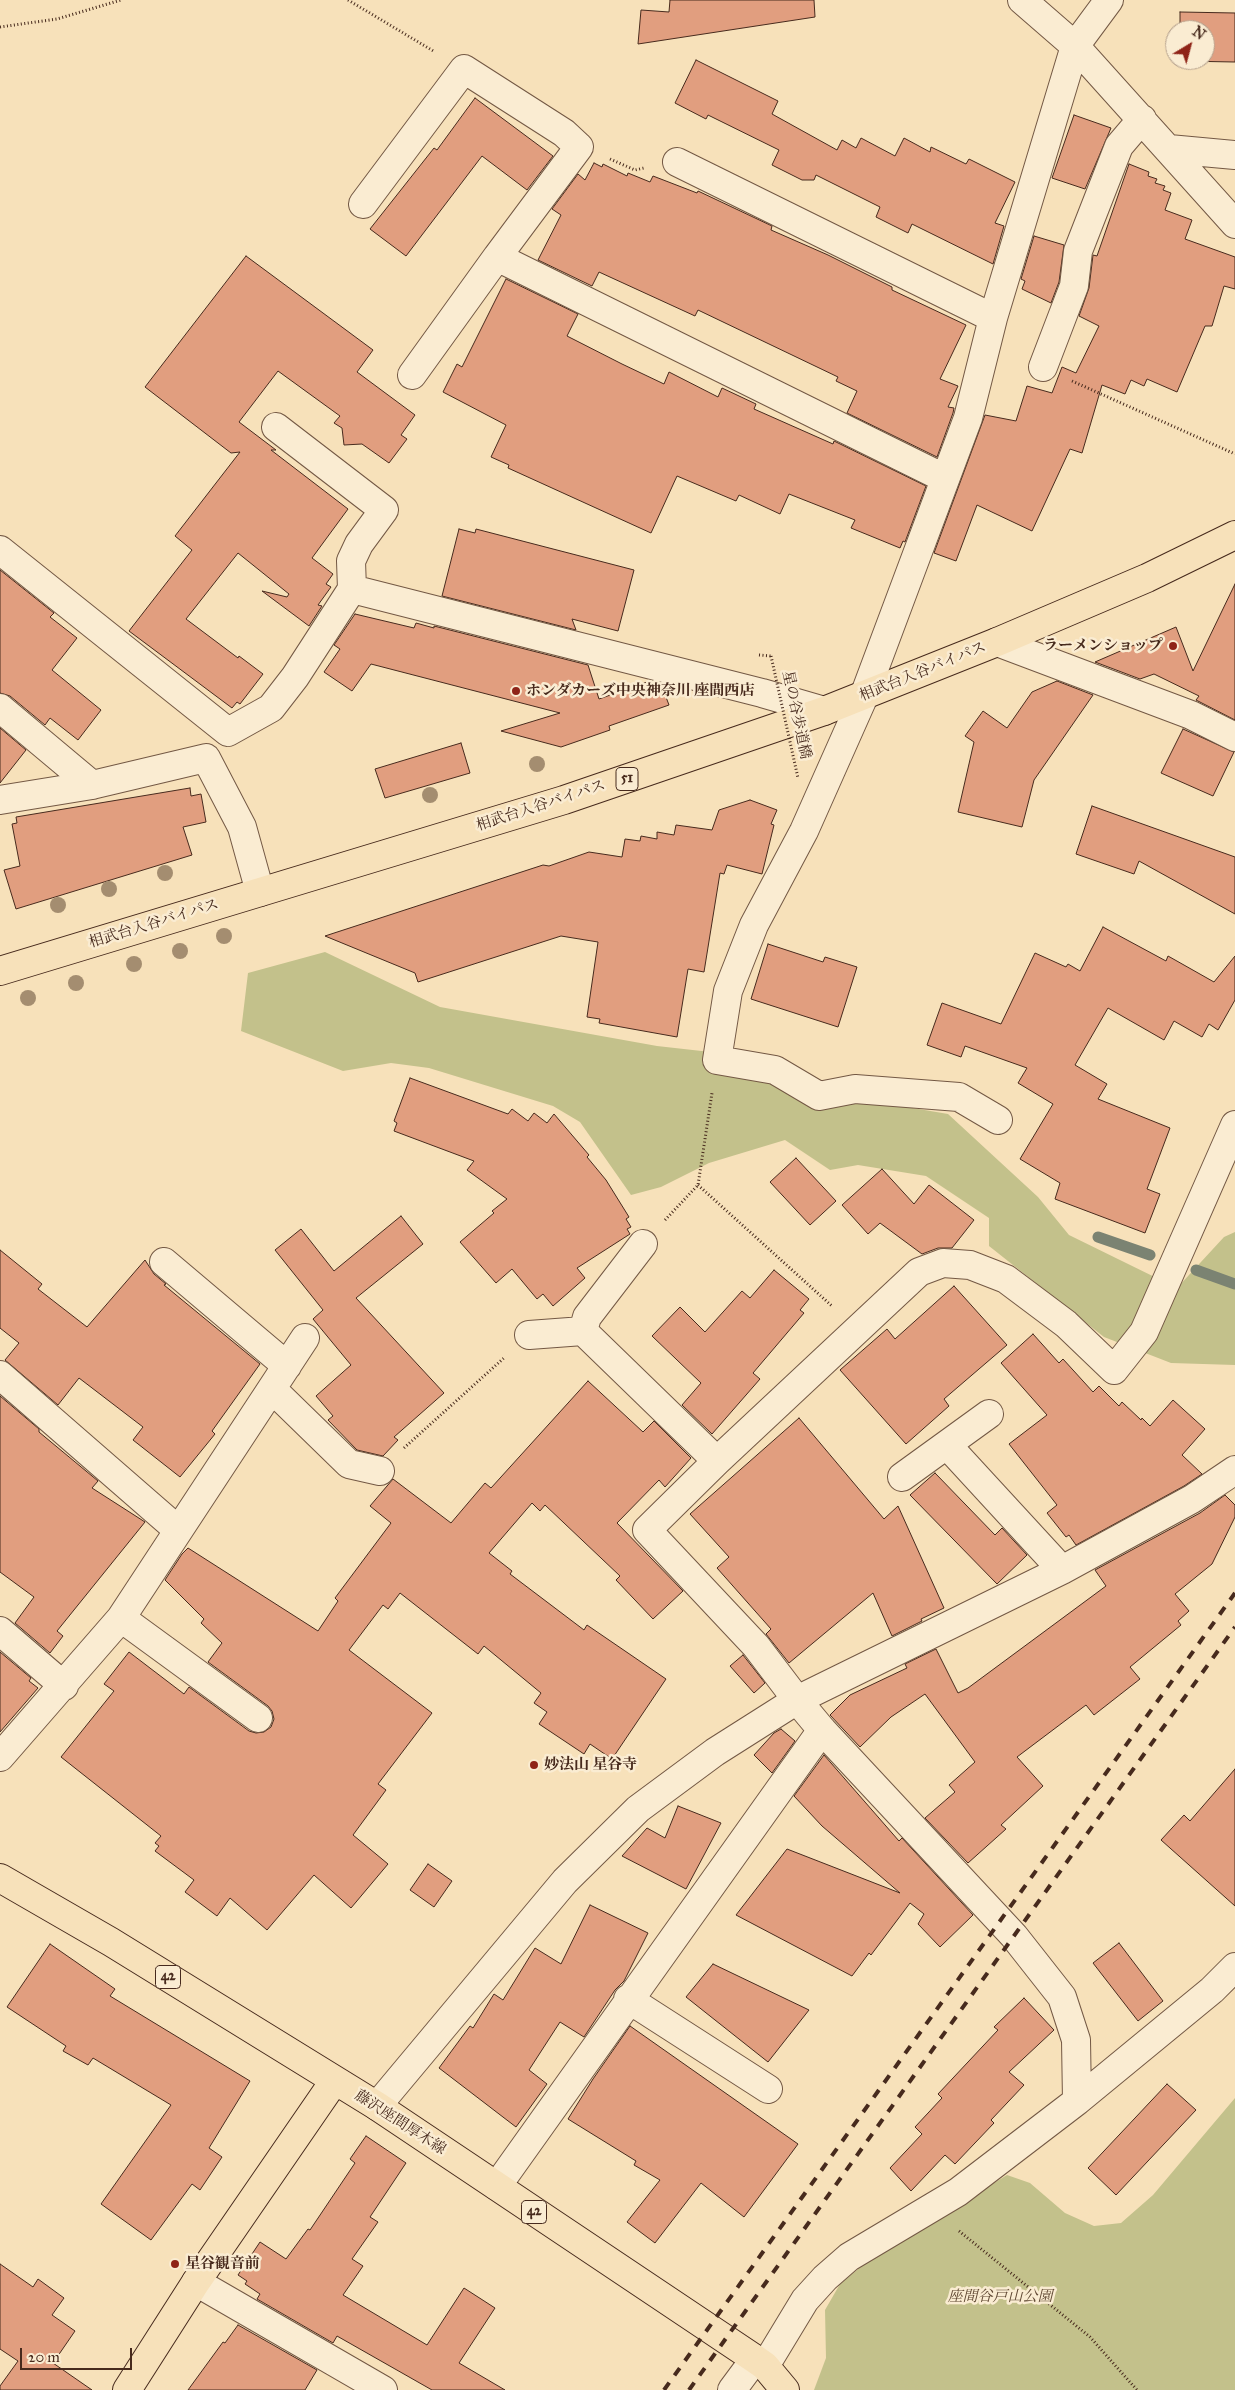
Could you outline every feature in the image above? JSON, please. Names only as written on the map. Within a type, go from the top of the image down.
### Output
[{"type":"main road","name":"相武台入谷バイパス","points":[[0,971],[564,800],[824,711],[997,642],[1147,578],[1235,536]]},
{"type":"main road","name":"藤沢座間厚木線","points":[[0,1878],[111,1942],[377,2106],[760,2363],[785,2390]]},
{"type":"main road","points":[[127,2390],[196,2282],[335,2080]]},
{"type":"street","points":[[1022,0],[1076,46],[1235,224]]},
{"type":"street","points":[[998,1120],[959,1097],[855,1089],[819,1096],[775,1070],[717,1060],[728,991],[754,925],[804,830],[864,696],[968,418],[993,318],[1076,46],[1109,0]]},
{"type":"street","points":[[363,204],[464,69],[564,133],[579,147],[412,375]]},
{"type":"street","points":[[1043,367],[1074,286],[1078,251],[1119,146],[1142,119]]},
{"type":"street","points":[[1169,149],[1235,155]]},
{"type":"street","points":[[677,162],[993,318]]},
{"type":"street","points":[[497,257],[944,478]]},
{"type":"street","points":[[0,550],[228,732],[271,708],[295,677],[352,589],[351,560],[358,544],[384,510],[276,428]]},
{"type":"street","points":[[352,589],[762,693],[824,711]]},
{"type":"street","points":[[997,642],[1191,715],[1235,737]]},
{"type":"street","points":[[0,708],[92,785]]},
{"type":"street","points":[[0,800],[92,785],[206,758],[242,827],[260,892]]},
{"type":"street","points":[[1077,2101],[1076,2040],[1062,1996],[1014,1936],[822,1730],[756,1646],[648,1530],[717,1461],[857,1328],[919,1272],[943,1262],[970,1265],[1006,1279],[1066,1324],[1114,1370],[1144,1332],[1235,1125]]},
{"type":"street","points":[[583,1331],[587,1317],[643,1244]]},
{"type":"street","points":[[164,1262],[286,1366]]},
{"type":"street","points":[[529,1335],[583,1331],[717,1461]]},
{"type":"street","points":[[0,1757],[64,1686],[121,1618],[305,1338]]},
{"type":"street","points":[[0,1375],[178,1530]]},
{"type":"street","points":[[272,1389],[349,1464],[380,1471]]},
{"type":"street","points":[[902,1477],[989,1414]]},
{"type":"street","points":[[946,1445],[1062,1570]]},
{"type":"street","points":[[377,2106],[565,1881],[638,1809],[715,1752],[797,1700],[1062,1570],[1192,1499],[1235,1470]]},
{"type":"street","points":[[121,1618],[258,1718]]},
{"type":"street","points":[[0,1631],[64,1686]]},
{"type":"street","points":[[497,2186],[628,1999],[822,1730]]},
{"type":"street","points":[[732,2390],[760,2363],[805,2300],[824,2278],[849,2257],[958,2192],[1077,2101],[1212,1990],[1235,1967]]},
{"type":"street","points":[[628,1999],[768,2089]]},
{"type":"street","points":[[196,2282],[382,2390]]},
{"type":"path","points":[[0,27],[57,19],[121,0]]},
{"type":"path","points":[[348,0],[464,69]]},
{"type":"path","points":[[579,147],[635,170],[677,162]]},
{"type":"path","points":[[1043,367],[1235,454]]},
{"type":"path","name":"星の谷歩道橋","points":[[771,656],[798,778]]},
{"type":"path","points":[[643,1244],[698,1185],[717,1060]]},
{"type":"path","points":[[698,1185],[857,1328]]},
{"type":"path","points":[[380,1471],[529,1335]]},
{"type":"path","points":[[931,2208],[1090,2337],[1137,2390]]},
{"type":"green space","points":[[325,952],[440,1007],[657,1046],[773,1059],[830,1094],[948,1114],[1038,1197],[1069,1235],[1177,1288],[1224,1237],[1235,1232],[1235,1365],[1171,1363],[1104,1337],[989,1246],[989,1218],[926,1176],[858,1165],[830,1170],[785,1140],[709,1163],[661,1187],[631,1195],[580,1122],[553,1106],[429,1068],[391,1063],[343,1071],[241,1031],[248,973]]},
{"type":"green space","name":"座間谷戸山公園","points":[[1235,2098],[1235,2390],[814,2390],[826,2358],[825,2310],[840,2284],[868,2261],[1007,2175],[1030,2183],[1065,2213],[1094,2226],[1121,2223],[1153,2195]]},
{"type":"building","points":[[670,0],[814,0],[815,17],[638,44],[641,10],[669,12]]},
{"type":"building","points":[[1180,12],[1235,13],[1235,62],[1215,62],[1215,20],[1180,20]]},
{"type":"building","points":[[696,60],[778,101],[772,114],[837,150],[842,140],[856,148],[861,138],[895,156],[904,138],[930,152],[931,147],[966,164],[969,159],[1015,182],[995,223],[1004,226],[993,264],[912,224],[908,233],[876,217],[880,207],[816,175],[814,180],[802,180],[772,165],[779,150],[708,115],[706,119],[675,103]]},
{"type":"building","points":[[475,98],[553,156],[527,190],[482,156],[406,256],[370,229],[434,148],[437,150]]},
{"type":"building","points":[[1074,115],[1111,128],[1085,189],[1052,178]]},
{"type":"building","points":[[594,163],[602,167],[603,164],[627,176],[628,173],[650,182],[653,176],[697,193],[698,191],[772,226],[771,230],[828,255],[892,287],[892,290],[966,325],[940,379],[958,386],[948,407],[954,408],[953,413],[937,457],[847,413],[857,391],[836,381],[838,377],[698,310],[695,316],[599,272],[592,286],[538,260],[561,215],[552,209],[578,174],[585,180]]},
{"type":"building","points":[[1129,164],[1149,172],[1148,176],[1157,179],[1155,183],[1165,186],[1163,190],[1171,193],[1165,210],[1192,220],[1185,239],[1235,257],[1235,289],[1224,286],[1212,326],[1205,326],[1177,392],[1147,379],[1144,386],[1131,380],[1125,394],[1102,385],[1082,453],[1070,449],[1032,531],[977,505],[956,561],[934,553],[985,415],[1016,421],[1027,386],[1052,393],[1062,367],[1076,373],[1099,326],[1079,316],[1089,288],[1093,255],[1097,256]]},
{"type":"building","points":[[1034,236],[1064,245],[1059,282],[1051,303],[1022,289],[1025,281],[1021,279]]},
{"type":"building","points":[[246,256],[373,350],[357,372],[415,415],[401,435],[407,439],[389,463],[362,444],[344,445],[342,428],[334,423],[340,416],[278,371],[239,422],[276,450],[271,450],[348,509],[312,558],[333,574],[326,584],[331,587],[318,605],[322,606],[309,626],[262,591],[287,597],[289,594],[238,553],[186,619],[238,658],[239,656],[263,674],[240,704],[237,702],[232,708],[129,631],[192,550],[175,536],[240,452],[231,453],[145,387]]},
{"type":"building","points":[[506,279],[578,314],[567,336],[622,364],[664,384],[669,372],[718,397],[722,388],[756,404],[754,409],[833,444],[834,441],[926,486],[905,542],[903,541],[900,548],[851,528],[855,520],[789,494],[780,514],[739,495],[736,501],[677,476],[651,533],[508,468],[509,465],[491,457],[506,425],[443,392],[457,364],[462,367]]},
{"type":"building","points":[[459,529],[475,533],[476,529],[634,570],[618,631],[572,619],[576,630],[442,596]]},
{"type":"building","points":[[0,570],[54,613],[50,617],[77,638],[52,670],[101,710],[78,740],[50,718],[45,725],[10,696],[0,693]]},
{"type":"building","points":[[1235,584],[1235,720],[1196,700],[1199,696],[1154,674],[1140,679],[1095,662],[1176,627],[1193,671]]},
{"type":"building","points":[[355,614],[414,628],[416,623],[434,628],[434,626],[588,665],[599,699],[650,681],[661,684],[669,705],[609,726],[610,730],[561,747],[501,731],[560,713],[371,664],[352,691],[324,672],[340,649],[334,645]]},
{"type":"building","points":[[1057,681],[1093,695],[1034,780],[1022,827],[958,812],[974,742],[965,736],[983,711],[1007,728],[1032,692]]},
{"type":"building","points":[[0,728],[26,750],[0,783]]},
{"type":"building","points":[[1183,729],[1234,752],[1213,796],[1161,773]]},
{"type":"building","points":[[461,743],[470,773],[385,798],[375,769]]},
{"type":"building","points":[[190,788],[191,796],[201,794],[206,822],[183,827],[192,855],[16,909],[4,870],[20,866],[12,824],[17,823],[16,817]]},
{"type":"building","points":[[750,800],[777,810],[771,824],[774,825],[762,874],[727,865],[724,874],[720,873],[704,972],[688,969],[677,1037],[599,1023],[600,1019],[587,1017],[598,942],[561,936],[418,982],[415,973],[325,936],[543,865],[549,866],[589,852],[622,857],[625,839],[640,841],[641,836],[657,839],[657,832],[674,835],[676,825],[712,830],[719,810]]},
{"type":"building","points":[[1092,806],[1235,857],[1235,914],[1139,861],[1134,874],[1076,854]]},
{"type":"building","points":[[1103,927],[1166,961],[1168,956],[1214,982],[1235,956],[1235,1000],[1218,1030],[1209,1024],[1202,1037],[1174,1021],[1164,1040],[1108,1008],[1075,1065],[1107,1084],[1098,1099],[1170,1128],[1147,1189],[1160,1194],[1145,1233],[1055,1199],[1060,1183],[1020,1159],[1053,1104],[1018,1083],[1027,1068],[965,1046],[961,1057],[927,1045],[942,1003],[1001,1024],[1035,953],[1066,967],[1068,964],[1080,971]]},
{"type":"building","points":[[768,944],[823,962],[825,957],[857,967],[838,1027],[751,999]]},
{"type":"building","points":[[410,1078],[508,1114],[512,1109],[528,1121],[534,1113],[547,1123],[554,1114],[589,1155],[587,1157],[606,1180],[629,1217],[626,1219],[631,1227],[627,1229],[630,1234],[577,1268],[585,1278],[553,1306],[543,1294],[537,1299],[512,1269],[496,1283],[460,1242],[494,1213],[492,1211],[507,1199],[467,1170],[474,1161],[394,1131],[397,1123],[394,1121]]},
{"type":"building","points":[[796,1158],[836,1201],[810,1225],[770,1182]]},
{"type":"building","points":[[882,1169],[914,1204],[929,1185],[974,1220],[952,1248],[938,1248],[922,1254],[880,1223],[868,1234],[842,1205]]},
{"type":"building","points":[[401,1216],[423,1244],[356,1298],[444,1393],[394,1437],[398,1440],[383,1456],[357,1450],[328,1420],[333,1416],[316,1396],[351,1365],[313,1319],[323,1310],[275,1250],[301,1229],[334,1271]]},
{"type":"building","points":[[0,1250],[42,1284],[38,1289],[87,1327],[145,1260],[154,1274],[166,1284],[164,1285],[260,1364],[212,1431],[215,1434],[180,1477],[133,1440],[143,1427],[79,1378],[58,1405],[5,1360],[19,1343],[0,1328]]},
{"type":"building","points":[[774,1270],[809,1299],[800,1310],[804,1313],[753,1373],[760,1379],[712,1434],[682,1405],[701,1383],[652,1336],[680,1307],[705,1332],[742,1291],[750,1298]]},
{"type":"building","points":[[954,1286],[1007,1345],[944,1399],[949,1406],[906,1444],[840,1370],[887,1329],[895,1339]]},
{"type":"building","points":[[1033,1334],[1059,1363],[1063,1359],[1093,1392],[1099,1386],[1119,1406],[1122,1402],[1150,1426],[1173,1400],[1205,1429],[1182,1455],[1202,1474],[1184,1486],[1076,1545],[1069,1535],[1066,1537],[1047,1513],[1057,1505],[1009,1444],[1047,1415],[1001,1363]]},
{"type":"building","points":[[588,1381],[643,1432],[654,1421],[691,1458],[665,1487],[659,1480],[617,1523],[683,1591],[653,1619],[616,1580],[620,1576],[545,1505],[540,1511],[532,1503],[489,1553],[512,1571],[510,1574],[584,1630],[587,1625],[666,1679],[612,1759],[590,1744],[584,1754],[539,1724],[547,1712],[534,1703],[541,1693],[484,1646],[478,1654],[400,1593],[388,1609],[383,1605],[349,1650],[432,1713],[378,1784],[386,1790],[353,1835],[388,1864],[351,1908],[314,1875],[267,1930],[230,1898],[217,1916],[185,1892],[194,1880],[155,1851],[159,1846],[155,1843],[161,1836],[61,1757],[114,1691],[104,1684],[129,1652],[184,1694],[189,1687],[249,1731],[256,1733],[264,1732],[271,1727],[274,1719],[272,1711],[268,1706],[208,1662],[222,1643],[201,1623],[204,1619],[165,1580],[182,1554],[188,1548],[318,1631],[338,1601],[335,1598],[391,1523],[370,1506],[393,1479],[451,1523],[485,1483],[491,1488]]},
{"type":"building","points":[[0,1396],[39,1429],[39,1432],[98,1481],[92,1488],[145,1522],[57,1631],[63,1636],[50,1653],[15,1623],[34,1597],[0,1572]]},
{"type":"building","points":[[799,1418],[884,1519],[898,1506],[944,1608],[892,1636],[873,1593],[789,1663],[766,1634],[771,1629],[717,1568],[729,1557],[690,1514]]},
{"type":"building","points":[[935,1473],[995,1535],[1002,1528],[1027,1555],[997,1584],[910,1495]]},
{"type":"building","points":[[1225,1495],[1235,1505],[1235,1517],[1212,1564],[1175,1594],[1189,1611],[1178,1621],[1181,1625],[1130,1667],[1140,1679],[1094,1715],[1086,1705],[1017,1757],[1043,1786],[1001,1825],[1006,1829],[968,1863],[925,1818],[955,1792],[949,1785],[975,1762],[925,1694],[891,1717],[860,1747],[830,1715],[850,1695],[907,1668],[905,1664],[936,1649],[958,1693],[968,1688],[1106,1586],[1095,1570],[1200,1513]]},
{"type":"building","points":[[0,1652],[31,1678],[29,1681],[38,1688],[0,1732]]},
{"type":"building","points":[[743,1655],[765,1683],[754,1693],[730,1666]]},
{"type":"building","points":[[781,1729],[795,1741],[772,1773],[754,1755],[774,1733]]},
{"type":"building","points":[[824,1755],[899,1841],[902,1838],[973,1915],[940,1947],[918,1924],[924,1914],[910,1903],[871,1955],[869,1953],[852,1976],[736,1915],[787,1849],[900,1893],[822,1826],[794,1796]]},
{"type":"building","points":[[1235,1769],[1235,1906],[1161,1840],[1184,1815],[1190,1821]]},
{"type":"building","points":[[678,1806],[721,1823],[686,1889],[622,1856],[647,1828],[665,1838]]},
{"type":"building","points":[[428,1864],[452,1881],[434,1907],[410,1890]]},
{"type":"building","points":[[590,1905],[648,1933],[624,1981],[615,1990],[584,2037],[560,2022],[529,2070],[547,2084],[516,2127],[439,2068],[470,2026],[473,2028],[494,1994],[503,2000],[535,1948],[561,1964]]},
{"type":"building","points":[[1119,1943],[1163,2001],[1138,2021],[1093,1963]]},
{"type":"building","points":[[50,1944],[115,1989],[110,1996],[250,2081],[209,2148],[222,2157],[200,2190],[192,2184],[151,2240],[101,2204],[171,2105],[93,2058],[88,2065],[63,2051],[66,2046],[7,2007]]},
{"type":"building","points":[[713,1964],[809,2010],[768,2062],[686,1997]]},
{"type":"building","points":[[1024,1998],[1054,2030],[1009,2072],[1024,2085],[991,2120],[994,2123],[955,2164],[945,2155],[911,2191],[890,2168],[922,2134],[915,2127],[942,2098],[938,2094],[998,2030],[994,2027]]},
{"type":"building","points":[[630,2026],[798,2144],[744,2217],[701,2183],[655,2243],[627,2222],[660,2180],[634,2165],[636,2161],[568,2119]]},
{"type":"building","points":[[1167,2084],[1196,2110],[1116,2195],[1088,2168]]},
{"type":"building","points":[[366,2136],[406,2163],[370,2217],[378,2222],[352,2259],[363,2266],[343,2295],[427,2345],[464,2288],[495,2308],[459,2363],[505,2390],[432,2390],[337,2336],[333,2343],[257,2299],[260,2294],[245,2284],[247,2281],[238,2275],[260,2242],[286,2259],[308,2229],[310,2230],[355,2163],[350,2159]]},
{"type":"building","points":[[0,2264],[33,2287],[38,2279],[64,2298],[52,2315],[75,2331],[53,2363],[92,2390],[0,2390],[0,2386],[18,2361],[0,2349]]},
{"type":"building","points":[[238,2325],[317,2370],[305,2390],[188,2390],[223,2342],[225,2343]]},
{"type":"waterway","points":[[1098,1237],[1150,1255]]},
{"type":"waterway","points":[[1196,1270],[1235,1284]]},
{"type":"railway","points":[[664,2390],[1235,1593]]},
{"type":"railway","points":[[689,2390],[1235,1627]]},
{"type":"place","name":"ラーメンショップ","points":[[1173,646]]},
{"type":"place","name":"ホンダカーズ中央神奈川 座間西店","points":[[516,691]]},
{"type":"place","name":"妙法山 星谷寺","points":[[534,1765]]},
{"type":"place","name":"星谷観音前","points":[[175,2264]]}]
